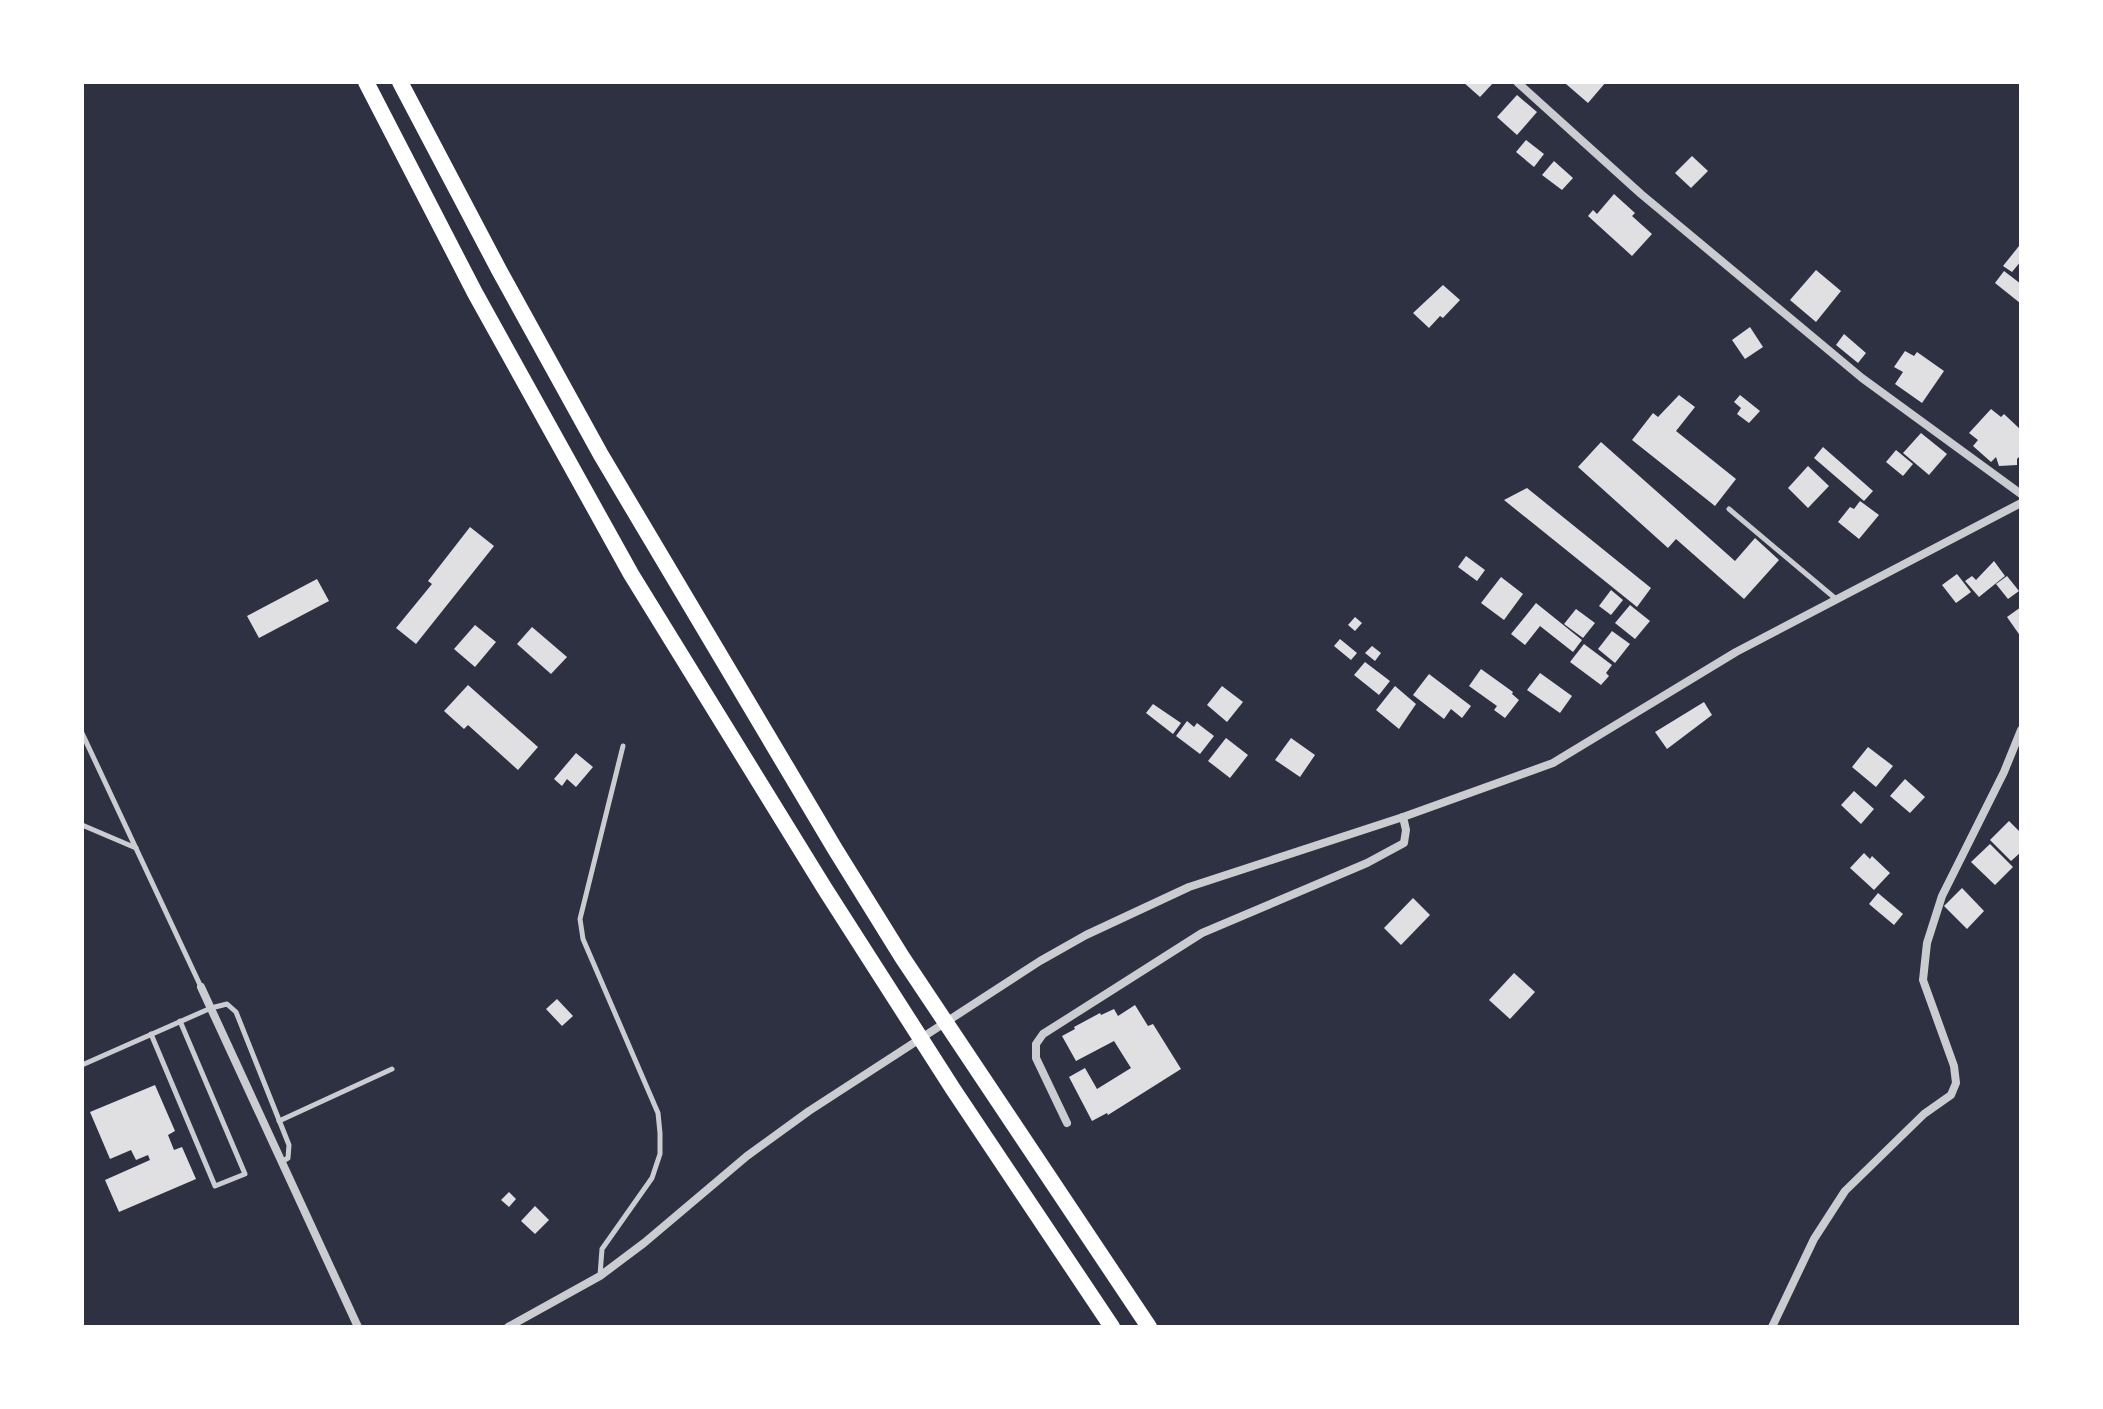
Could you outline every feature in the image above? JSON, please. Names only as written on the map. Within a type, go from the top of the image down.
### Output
[{"type":"highway","points":[[366,82],[475,293],[631,574],[833,903],[1112,1327]]},
{"type":"highway","points":[[400,82],[601,455],[835,849],[902,957],[1149,1327]]},
{"type":"street","points":[[1517,82],[1641,194],[1862,378],[2021,494]]},
{"type":"street","points":[[508,1327],[600,1276],[747,1156],[863,1076],[1040,961],[1086,935],[1164,897],[1247,866],[1403,817],[1534,771],[1571,754],[1736,652],[2021,503]]},
{"type":"street","points":[[1772,1327],[1814,1239],[1845,1191],[1924,1114],[1951,1095],[1956,1083],[1954,1066],[1923,980],[1931,923],[2021,730]]},
{"type":"street","points":[[1067,1123],[1036,1058],[1036,1044],[1043,1034],[1202,933],[1367,863],[1404,843],[1406,830],[1403,817]]},
{"type":"street","points":[[201,987],[358,1327]]},
{"type":"lane","points":[[1729,509],[1837,599]]},
{"type":"lane","points":[[82,733],[201,987]]},
{"type":"lane","points":[[600,1276],[602,1249],[652,1178],[660,1154],[658,1113],[583,939],[580,919],[623,746]]},
{"type":"lane","points":[[82,825],[136,848]]},
{"type":"lane","points":[[82,1065],[180,1021],[227,1004],[236,1012],[289,1145],[288,1158],[283,1161]]},
{"type":"lane","points":[[151,1034],[215,1186],[245,1174],[180,1021]]},
{"type":"lane","points":[[279,1121],[392,1069]]},
{"type":"building","points":[[1463,82],[1494,82],[1480,97]]},
{"type":"building","points":[[1606,82],[1588,103],[1566,84]]},
{"type":"building","points":[[1517,95],[1537,112],[1517,135],[1497,117]]},
{"type":"building","points":[[1526,140],[1544,154],[1534,167],[1516,152]]},
{"type":"building","points":[[1692,156],[1708,171],[1691,188],[1675,173]]},
{"type":"building","points":[[1554,161],[1573,178],[1562,190],[1542,175]]},
{"type":"building","points":[[1614,194],[1652,234],[1632,256],[1588,216],[1593,210],[1597,214]]},
{"type":"building","points":[[2019,246],[2021,261],[2012,272],[2003,266]]},
{"type":"building","points":[[1816,270],[1841,291],[1816,322],[1790,300]]},
{"type":"building","points":[[2004,271],[2021,284],[2020,303],[1995,283]]},
{"type":"building","points":[[1443,285],[1460,300],[1429,328],[1413,313]]},
{"type":"building","points":[[1750,327],[1763,347],[1745,359],[1732,340]]},
{"type":"building","points":[[1844,334],[1866,353],[1858,363],[1836,345]]},
{"type":"building","points":[[1905,351],[1914,356],[1917,352],[1944,371],[1922,403],[1895,384],[1903,372],[1894,367]]},
{"type":"building","points":[[1679,395],[1695,407],[1676,431],[1736,479],[1715,506],[1632,440],[1653,413],[1658,417]]},
{"type":"building","points":[[1740,395],[1760,411],[1749,423],[1737,414],[1741,408],[1734,402]]},
{"type":"building","points":[[1991,409],[2001,417],[2004,414],[2021,430],[2021,455],[2017,465],[1999,466],[1996,457],[1991,462],[1973,446],[1978,440],[1969,433]]},
{"type":"building","points":[[1921,433],[1947,454],[1929,475],[1903,453]]},
{"type":"building","points":[[1601,442],[1735,561],[1755,538],[1779,560],[1744,599],[1676,539],[1668,548],[1578,467]]},
{"type":"building","points":[[1823,447],[1873,491],[1864,501],[1814,458]]},
{"type":"building","points":[[1896,450],[1913,464],[1903,476],[1886,462]]},
{"type":"building","points":[[1808,466],[1829,486],[1808,508],[1788,488]]},
{"type":"building","points":[[1527,488],[1651,588],[1637,607],[1504,500]]},
{"type":"building","points":[[1860,501],[1879,515],[1859,539],[1838,522],[1850,507],[1854,509]]},
{"type":"building","points":[[470,527],[494,546],[416,644],[396,628],[432,584],[428,581]]},
{"type":"building","points":[[1466,556],[1485,570],[1477,581],[1458,567]]},
{"type":"building","points":[[1994,561],[2005,576],[1979,597],[1965,581],[1972,576],[1976,580]]},
{"type":"building","points":[[1957,574],[1971,592],[1956,603],[1942,585]]},
{"type":"building","points":[[2007,576],[2019,591],[2008,599],[1996,584]]},
{"type":"building","points":[[1501,577],[1523,594],[1504,620],[1481,603]]},
{"type":"building","points":[[317,579],[329,601],[259,638],[247,616]]},
{"type":"building","points":[[1611,590],[1623,600],[1611,615],[1599,606]]},
{"type":"building","points":[[1536,603],[1582,640],[1573,652],[1540,626],[1525,645],[1511,634]]},
{"type":"building","points":[[1630,605],[1650,621],[1635,639],[1615,623]]},
{"type":"building","points":[[2021,607],[2021,637],[2007,617]]},
{"type":"building","points":[[1576,609],[1595,623],[1583,638],[1564,624]]},
{"type":"building","points":[[1355,617],[1362,623],[1355,631],[1348,625]]},
{"type":"building","points":[[475,625],[496,642],[475,667],[454,649]]},
{"type":"building","points":[[532,627],[567,657],[551,674],[517,644]]},
{"type":"building","points":[[1612,631],[1630,644],[1615,663],[1598,649]]},
{"type":"building","points":[[1340,639],[1357,653],[1351,660],[1334,646]]},
{"type":"building","points":[[1584,644],[1612,665],[1606,673],[1609,676],[1601,685],[1570,662]]},
{"type":"building","points":[[1372,646],[1381,653],[1375,661],[1365,653]]},
{"type":"building","points":[[1365,662],[1390,681],[1379,695],[1354,675]]},
{"type":"building","points":[[1481,669],[1513,692],[1519,700],[1505,718],[1494,710],[1497,706],[1469,686]]},
{"type":"building","points":[[1540,673],[1572,696],[1560,713],[1527,690]]},
{"type":"building","points":[[1429,674],[1471,706],[1462,718],[1451,709],[1444,719],[1413,695]]},
{"type":"building","points":[[468,685],[538,747],[518,770],[468,725],[464,729],[444,711]]},
{"type":"building","points":[[1222,686],[1243,702],[1227,722],[1207,705]]},
{"type":"building","points":[[1395,686],[1416,704],[1399,729],[1376,710]]},
{"type":"building","points":[[1704,702],[1712,715],[1667,749],[1655,732]]},
{"type":"building","points":[[1153,704],[1181,723],[1173,734],[1146,713]]},
{"type":"building","points":[[1187,721],[1194,727],[1197,723],[1214,736],[1200,754],[1176,736]]},
{"type":"building","points":[[1226,738],[1248,755],[1230,778],[1208,761]]},
{"type":"building","points":[[1291,738],[1315,755],[1300,777],[1275,760]]},
{"type":"building","points":[[1868,747],[1893,766],[1876,787],[1852,767]]},
{"type":"building","points":[[576,753],[593,767],[576,787],[567,779],[562,786],[554,779]]},
{"type":"building","points":[[1905,779],[1925,797],[1910,813],[1890,796]]},
{"type":"building","points":[[1854,791],[1874,809],[1861,824],[1841,805]]},
{"type":"building","points":[[2009,821],[2021,833],[2021,852],[2011,861],[1990,840]]},
{"type":"building","points":[[1990,844],[2013,867],[1995,885],[1971,862]]},
{"type":"building","points":[[1864,853],[1870,859],[1872,856],[1890,873],[1874,890],[1850,868]]},
{"type":"building","points":[[1962,888],[1984,911],[1967,929],[1944,906]]},
{"type":"building","points":[[1878,893],[1903,914],[1894,925],[1869,904]]},
{"type":"building","points":[[1413,898],[1430,915],[1401,945],[1384,928]]},
{"type":"building","points":[[1514,973],[1535,992],[1510,1019],[1489,1000]]},
{"type":"building","points":[[557,999],[573,1016],[562,1026],[546,1009]]},
{"type":"building","points":[[1135,1005],[1148,1026],[1153,1024],[1181,1069],[1108,1115],[1092,1121],[1069,1077],[1085,1068],[1097,1089],[1131,1068],[1114,1041],[1076,1061],[1062,1036],[1100,1013],[1114,1009],[1118,1016]]},
{"type":"building","points":[[155,1085],[175,1131],[168,1135],[174,1150],[182,1147],[196,1179],[119,1212],[105,1180],[150,1160],[148,1155],[136,1160],[131,1150],[110,1159],[90,1112]]},
{"type":"building","points":[[509,1192],[516,1199],[509,1207],[501,1200]]},
{"type":"building","points":[[535,1206],[549,1220],[535,1234],[521,1221]]}]
